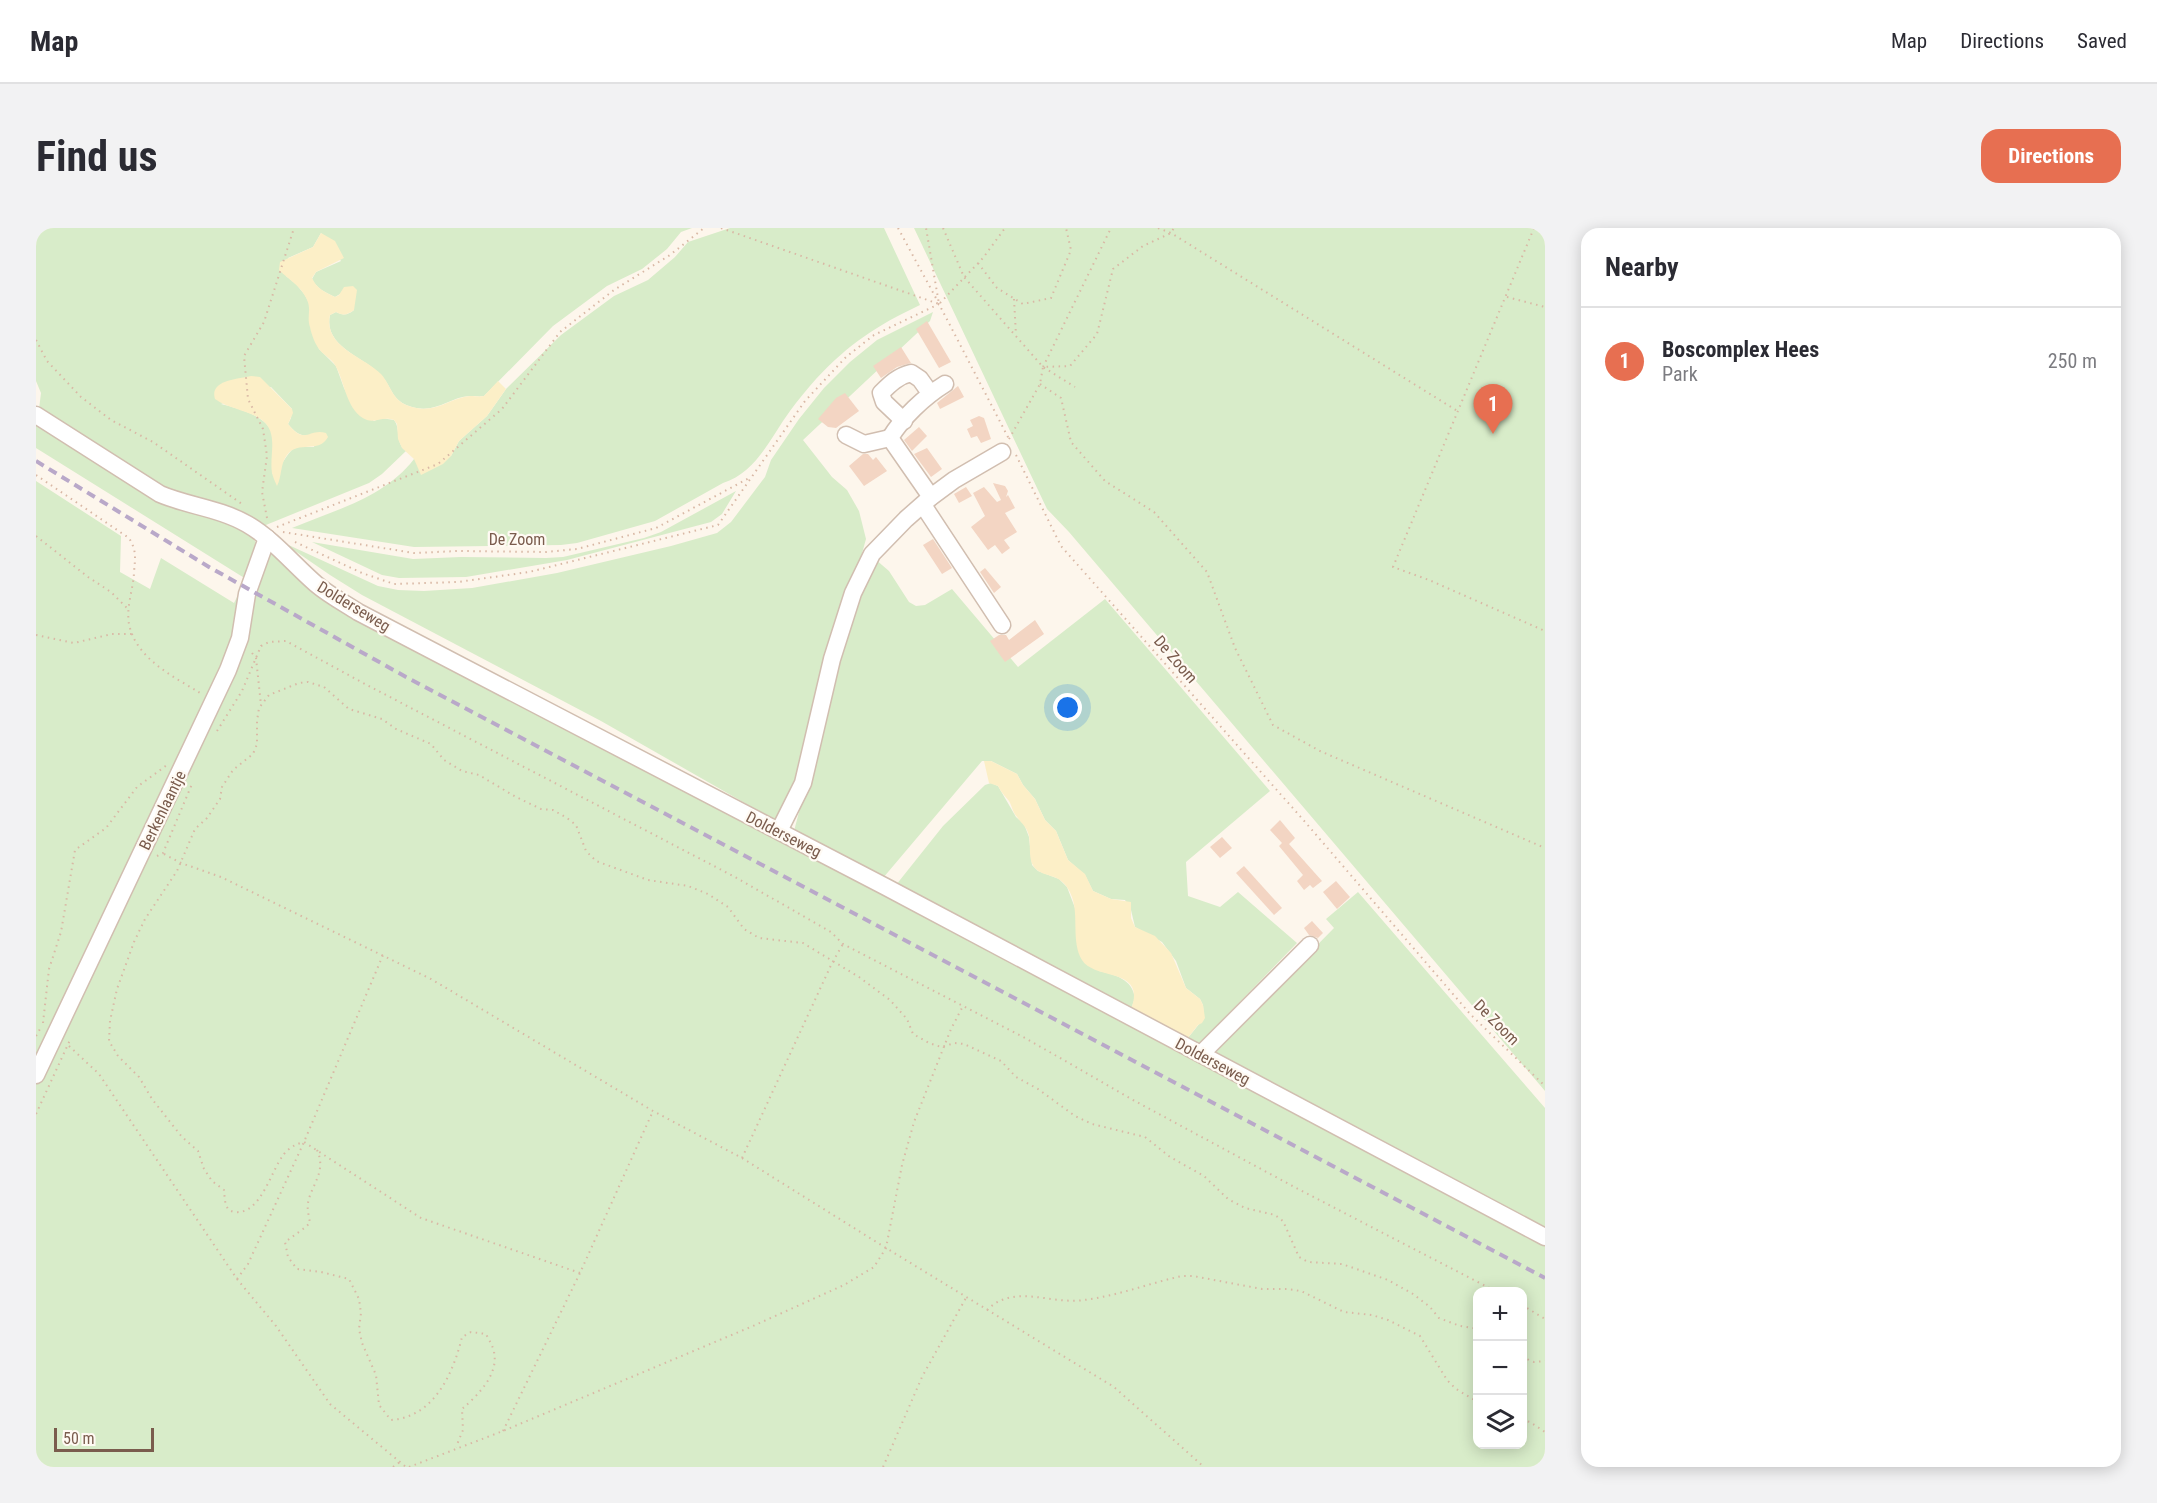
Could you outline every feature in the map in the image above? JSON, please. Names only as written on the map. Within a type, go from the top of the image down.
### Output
[{"type":"street","points":[[846,435],[864,444],[890,438],[904,421],[938,389],[911,373],[902,375],[881,393],[884,402],[904,421]]},
{"type":"street","name":"Dolderseweg","points":[[36,415],[160,494],[172,500],[224,513],[267,534],[318,586],[358,612],[1201,1054],[1545,1238]]},
{"type":"street","points":[[890,438],[1002,625]]},
{"type":"street","points":[[778,831],[803,783],[832,659],[853,592],[872,554],[927,501],[954,480],[1008,447]]},
{"type":"street","name":"Berkenlaantje","points":[[36,1075],[149,852],[240,638],[247,594],[267,534]]},
{"type":"street","points":[[1201,1054],[1310,945]]},
{"type":"path","points":[[294,228],[264,322],[244,356],[248,399],[263,429],[267,456],[262,492],[267,534],[438,464],[502,409],[560,332],[614,290],[670,255],[704,228]]},
{"type":"path","points":[[721,228],[939,304]]},
{"type":"path","points":[[898,228],[939,304]]},
{"type":"path","points":[[926,228],[939,304]]},
{"type":"path","points":[[943,228],[964,277],[1043,367],[1075,387]]},
{"type":"path","points":[[939,304],[978,263],[1005,228]]},
{"type":"path","points":[[978,263],[997,288],[1023,304],[1051,298],[1071,250],[1066,228]]},
{"type":"path","points":[[1008,447],[1040,384],[1043,367],[1111,228]]},
{"type":"path","points":[[1158,228],[1171,233],[1458,412]]},
{"type":"path","points":[[1043,367],[1070,366],[1097,334],[1113,269],[1143,246],[1171,233],[1174,228]]},
{"type":"path","points":[[1534,228],[1393,567],[1429,580],[1545,631]]},
{"type":"path","points":[[1506,297],[1545,307]]},
{"type":"path","points":[[1014,299],[1016,336]]},
{"type":"path","points":[[36,340],[47,361],[81,397],[111,420],[153,442],[246,506]]},
{"type":"path","points":[[1040,384],[1061,398],[1071,442],[1105,481],[1154,512],[1207,572],[1235,648],[1273,725],[1320,751],[1545,848]]},
{"type":"path","name":"De Zoom","points":[[1008,447],[1060,546],[1306,823],[1471,1015],[1545,1086]]},
{"type":"path","points":[[36,476],[129,538],[136,549],[129,610],[129,624],[136,643],[159,668],[213,700]]},
{"type":"path","name":"De Zoom","points":[[752,476],[718,525],[529,572],[458,582],[394,584],[267,534],[414,553],[546,552],[578,549],[656,528],[752,476]]},
{"type":"path","points":[[36,536],[111,592],[129,610]]},
{"type":"path","points":[[36,635],[74,643],[112,634],[133,634]]},
{"type":"path","points":[[217,731],[242,691],[261,646],[269,642],[286,641],[735,877],[831,932],[843,944],[963,1006],[1300,1190],[1487,1287]]},
{"type":"path","points":[[256,658],[261,705],[257,721],[257,744],[253,754],[232,770],[222,787],[220,799],[207,818],[195,830],[181,863],[145,919],[117,989],[110,1021],[109,1041],[118,1056],[139,1077],[182,1137],[198,1151],[204,1169],[212,1181],[224,1190],[227,1208],[231,1212],[243,1213],[253,1206],[283,1155],[297,1144],[304,1142],[421,1218],[580,1273]]},
{"type":"path","points":[[261,705],[269,695],[299,683],[308,682],[324,687],[349,709],[382,718],[396,729],[431,744],[444,760],[462,771],[479,775],[516,797],[541,809],[553,810],[567,818],[576,825],[586,851],[596,861],[648,880],[688,886],[708,894],[728,907],[744,929],[759,938],[803,943],[832,963],[859,977],[891,1000],[907,1019],[913,1034],[929,1043],[941,1047],[955,1043],[964,1044],[1001,1061],[1016,1077],[1038,1089],[1075,1116],[1092,1124],[1145,1137],[1170,1157],[1203,1176],[1228,1199],[1245,1208],[1275,1215],[1283,1221],[1299,1257],[1308,1262],[1342,1264],[1388,1280],[1422,1300],[1439,1318],[1473,1328]]},
{"type":"path","points":[[168,764],[137,787],[106,828],[75,850],[61,932],[50,969],[42,1025],[52,1042],[99,1074],[237,1279],[276,1326],[330,1404],[408,1467],[503,1431],[844,1285],[874,1267],[886,1248],[902,1165],[923,1096],[963,1006]]},
{"type":"path","points":[[163,853],[194,778]]},
{"type":"path","points":[[149,852],[163,853],[181,863],[221,877],[431,979],[653,1111],[742,1158],[1114,1387],[1204,1467]]},
{"type":"path","points":[[149,852],[163,853]]},
{"type":"path","points":[[742,1158],[832,963],[843,944]]},
{"type":"path","points":[[237,1279],[248,1264],[304,1142],[378,962],[383,955]]},
{"type":"path","points":[[52,1042],[71,1036]]},
{"type":"path","points":[[36,1114],[52,1042]]},
{"type":"path","points":[[503,1431],[580,1273],[653,1111]]},
{"type":"path","points":[[315,1148],[319,1154],[319,1178],[307,1204],[310,1223],[285,1242],[288,1257],[297,1269],[349,1279],[359,1299],[361,1313],[359,1329],[362,1343],[376,1375],[379,1405],[391,1420],[402,1419],[428,1405],[440,1392],[457,1356],[462,1337],[471,1332],[486,1334],[494,1351],[496,1366],[484,1386],[462,1409],[464,1430],[455,1448]]},
{"type":"path","points":[[987,1310],[996,1302],[1007,1297],[1034,1296],[1066,1301],[1084,1300],[1182,1276],[1262,1289],[1301,1291],[1344,1312],[1372,1315],[1388,1320],[1420,1336],[1448,1380],[1456,1389],[1473,1399]]},
{"type":"path","points":[[883,1467],[922,1377],[967,1296]]},
{"type":"path","points":[[1527,1308],[1545,1319]]},
{"type":"path","points":[[1527,1359],[1534,1362],[1545,1361]]},
{"type":"path","points":[[1527,1421],[1545,1432]]},
{"type":"path","points":[[393,1467],[400,1462]]},
{"type":"green space","points":[[36,228],[692,228],[681,232],[667,249],[642,269],[607,286],[553,326],[484,396],[462,397],[435,407],[421,409],[405,404],[396,398],[381,375],[347,350],[333,335],[330,315],[336,312],[350,313],[354,310],[340,294],[335,297],[319,288],[312,279],[316,272],[341,261],[321,233],[313,247],[288,258],[286,276],[305,295],[311,307],[309,318],[319,349],[336,366],[354,407],[374,421],[381,418],[394,420],[400,444],[406,451],[369,483],[261,527],[163,488],[39,409],[41,393],[36,381]],"holes":[[[271,387],[292,409],[288,424],[300,434],[308,436],[316,433],[314,447],[295,447],[272,474],[271,430],[262,420],[249,413],[221,404]]]},
{"type":"green space","points":[[730,228],[884,228],[920,305],[864,336],[828,366],[799,399],[754,463],[735,478],[655,521],[577,543],[561,545],[414,547],[292,528],[342,509],[374,493],[388,484],[414,459],[451,456],[459,441],[487,416],[506,389],[561,335],[614,296],[648,280],[675,257],[688,242]]},
{"type":"green space","points":[[914,228],[1545,228],[1545,1091],[1047,509]]},
{"type":"green space","points":[[933,312],[930,321],[803,440],[832,477],[847,490],[859,511],[866,539],[809,744],[780,823],[601,721],[362,595],[282,542],[378,586],[398,590],[424,591],[472,588],[557,573],[717,533],[731,522],[765,477],[771,460],[824,388],[850,362],[877,340]]},
{"type":"green space","points":[[36,420],[156,499],[246,528],[257,544],[275,553],[315,589],[1545,1243],[1545,1467],[36,1467],[36,481],[121,536],[120,572],[150,589],[161,558],[234,603],[246,579],[36,448]]},
{"type":"green space","points":[[736,491],[722,514],[711,522],[567,560],[466,577],[399,578],[382,575],[312,542],[413,559],[563,557],[661,532]]},
{"type":"green space","points":[[875,559],[889,571],[909,602],[916,606],[925,605],[952,589],[1018,667],[1105,599],[1270,791],[1186,862],[1188,896],[1220,907],[1238,892],[1297,943],[1198,1045],[1187,1039],[1204,1018],[1203,1005],[1200,999],[1186,988],[1176,961],[1162,942],[1135,927],[1131,910],[1125,900],[1111,899],[1093,891],[1085,875],[1068,860],[1056,831],[1045,820],[1035,799],[1017,774],[991,761],[982,761],[883,878],[794,831],[849,622]]},
{"type":"green space","points":[[991,783],[998,786],[1016,817],[1024,824],[1029,837],[1032,865],[1038,871],[1059,879],[1067,887],[1099,971],[1117,976],[1130,986],[1135,998],[1131,1009],[896,885],[943,826],[985,785]]},
{"type":"green space","points":[[1358,892],[1545,1108],[1545,1230],[1212,1052],[1334,928],[1326,919]]},
{"type":"sand","points":[[321,233],[335,241],[344,258],[316,272],[312,278],[314,282],[322,290],[335,297],[344,287],[353,286],[357,290],[354,310],[345,314],[336,312],[330,315],[333,335],[347,350],[381,374],[396,398],[412,407],[428,409],[462,397],[484,396],[498,381],[506,389],[487,416],[459,441],[451,456],[443,464],[421,475],[414,459],[402,448],[394,420],[367,420],[360,416],[350,403],[335,365],[321,351],[311,332],[309,305],[303,292],[279,270],[280,262],[313,247]]},
{"type":"sand","points":[[251,376],[260,377],[292,409],[293,413],[288,424],[299,434],[320,432],[326,433],[328,437],[319,445],[297,448],[287,455],[277,486],[271,466],[272,438],[267,425],[257,417],[215,399],[214,393],[220,384]]},
{"type":"sand","points":[[984,761],[991,761],[1017,774],[1035,799],[1045,820],[1056,831],[1068,860],[1085,874],[1093,891],[1111,899],[1131,902],[1131,918],[1135,927],[1155,936],[1171,953],[1186,988],[1200,999],[1203,1005],[1205,1018],[1187,1039],[1131,1009],[1134,996],[1132,987],[1126,981],[1097,971],[1082,960],[1077,945],[1074,904],[1068,888],[1058,879],[1034,867],[1027,830],[998,786],[989,783]]},
{"type":"building","points":[[927,321],[951,362],[939,368],[916,329]]},
{"type":"building","points":[[901,347],[911,363],[897,367],[881,378],[873,366]]},
{"type":"building","points":[[958,386],[964,397],[940,409],[937,403]]},
{"type":"building","points":[[845,393],[859,411],[836,428],[828,427],[818,419],[836,398]]},
{"type":"building","points":[[979,416],[984,418],[991,439],[981,443],[977,436],[971,438],[967,429],[973,426],[970,420]]},
{"type":"building","points":[[919,427],[927,436],[912,451],[904,440]]},
{"type":"building","points":[[927,448],[942,469],[931,477],[914,454]]},
{"type":"building","points":[[863,454],[868,454],[873,460],[876,457],[887,471],[864,486],[849,466]]},
{"type":"building","points":[[993,483],[1005,486],[1008,491],[1006,497],[1008,495],[1015,508],[1005,513],[1017,532],[1004,540],[1010,548],[1002,554],[995,545],[988,550],[971,527],[985,516],[973,493],[984,487],[997,502],[1001,500]]},
{"type":"building","points":[[966,487],[972,496],[959,503],[954,494]]},
{"type":"building","points":[[933,539],[952,568],[942,574],[923,545]]},
{"type":"building","points":[[985,568],[1001,587],[994,593],[980,572]]},
{"type":"building","points":[[1035,620],[1044,634],[1005,662],[990,641],[999,635],[1006,635],[1009,640]]},
{"type":"building","points":[[1280,820],[1295,838],[1289,844],[1322,881],[1313,888],[1310,885],[1304,890],[1297,881],[1303,875],[1279,846],[1282,843],[1270,830]]},
{"type":"building","points":[[1222,837],[1232,848],[1220,858],[1210,847]]},
{"type":"building","points":[[1244,866],[1282,908],[1274,915],[1236,873]]},
{"type":"building","points":[[1336,881],[1350,897],[1337,909],[1323,892]]},
{"type":"building","points":[[1312,921],[1323,933],[1318,938],[1309,935],[1304,928]]},
{"type":"railway","points":[[36,461],[209,567],[406,677],[1545,1278]]},
{"type":"place","name":"Boscomplex Hees","points":[[1493,434]]}]
